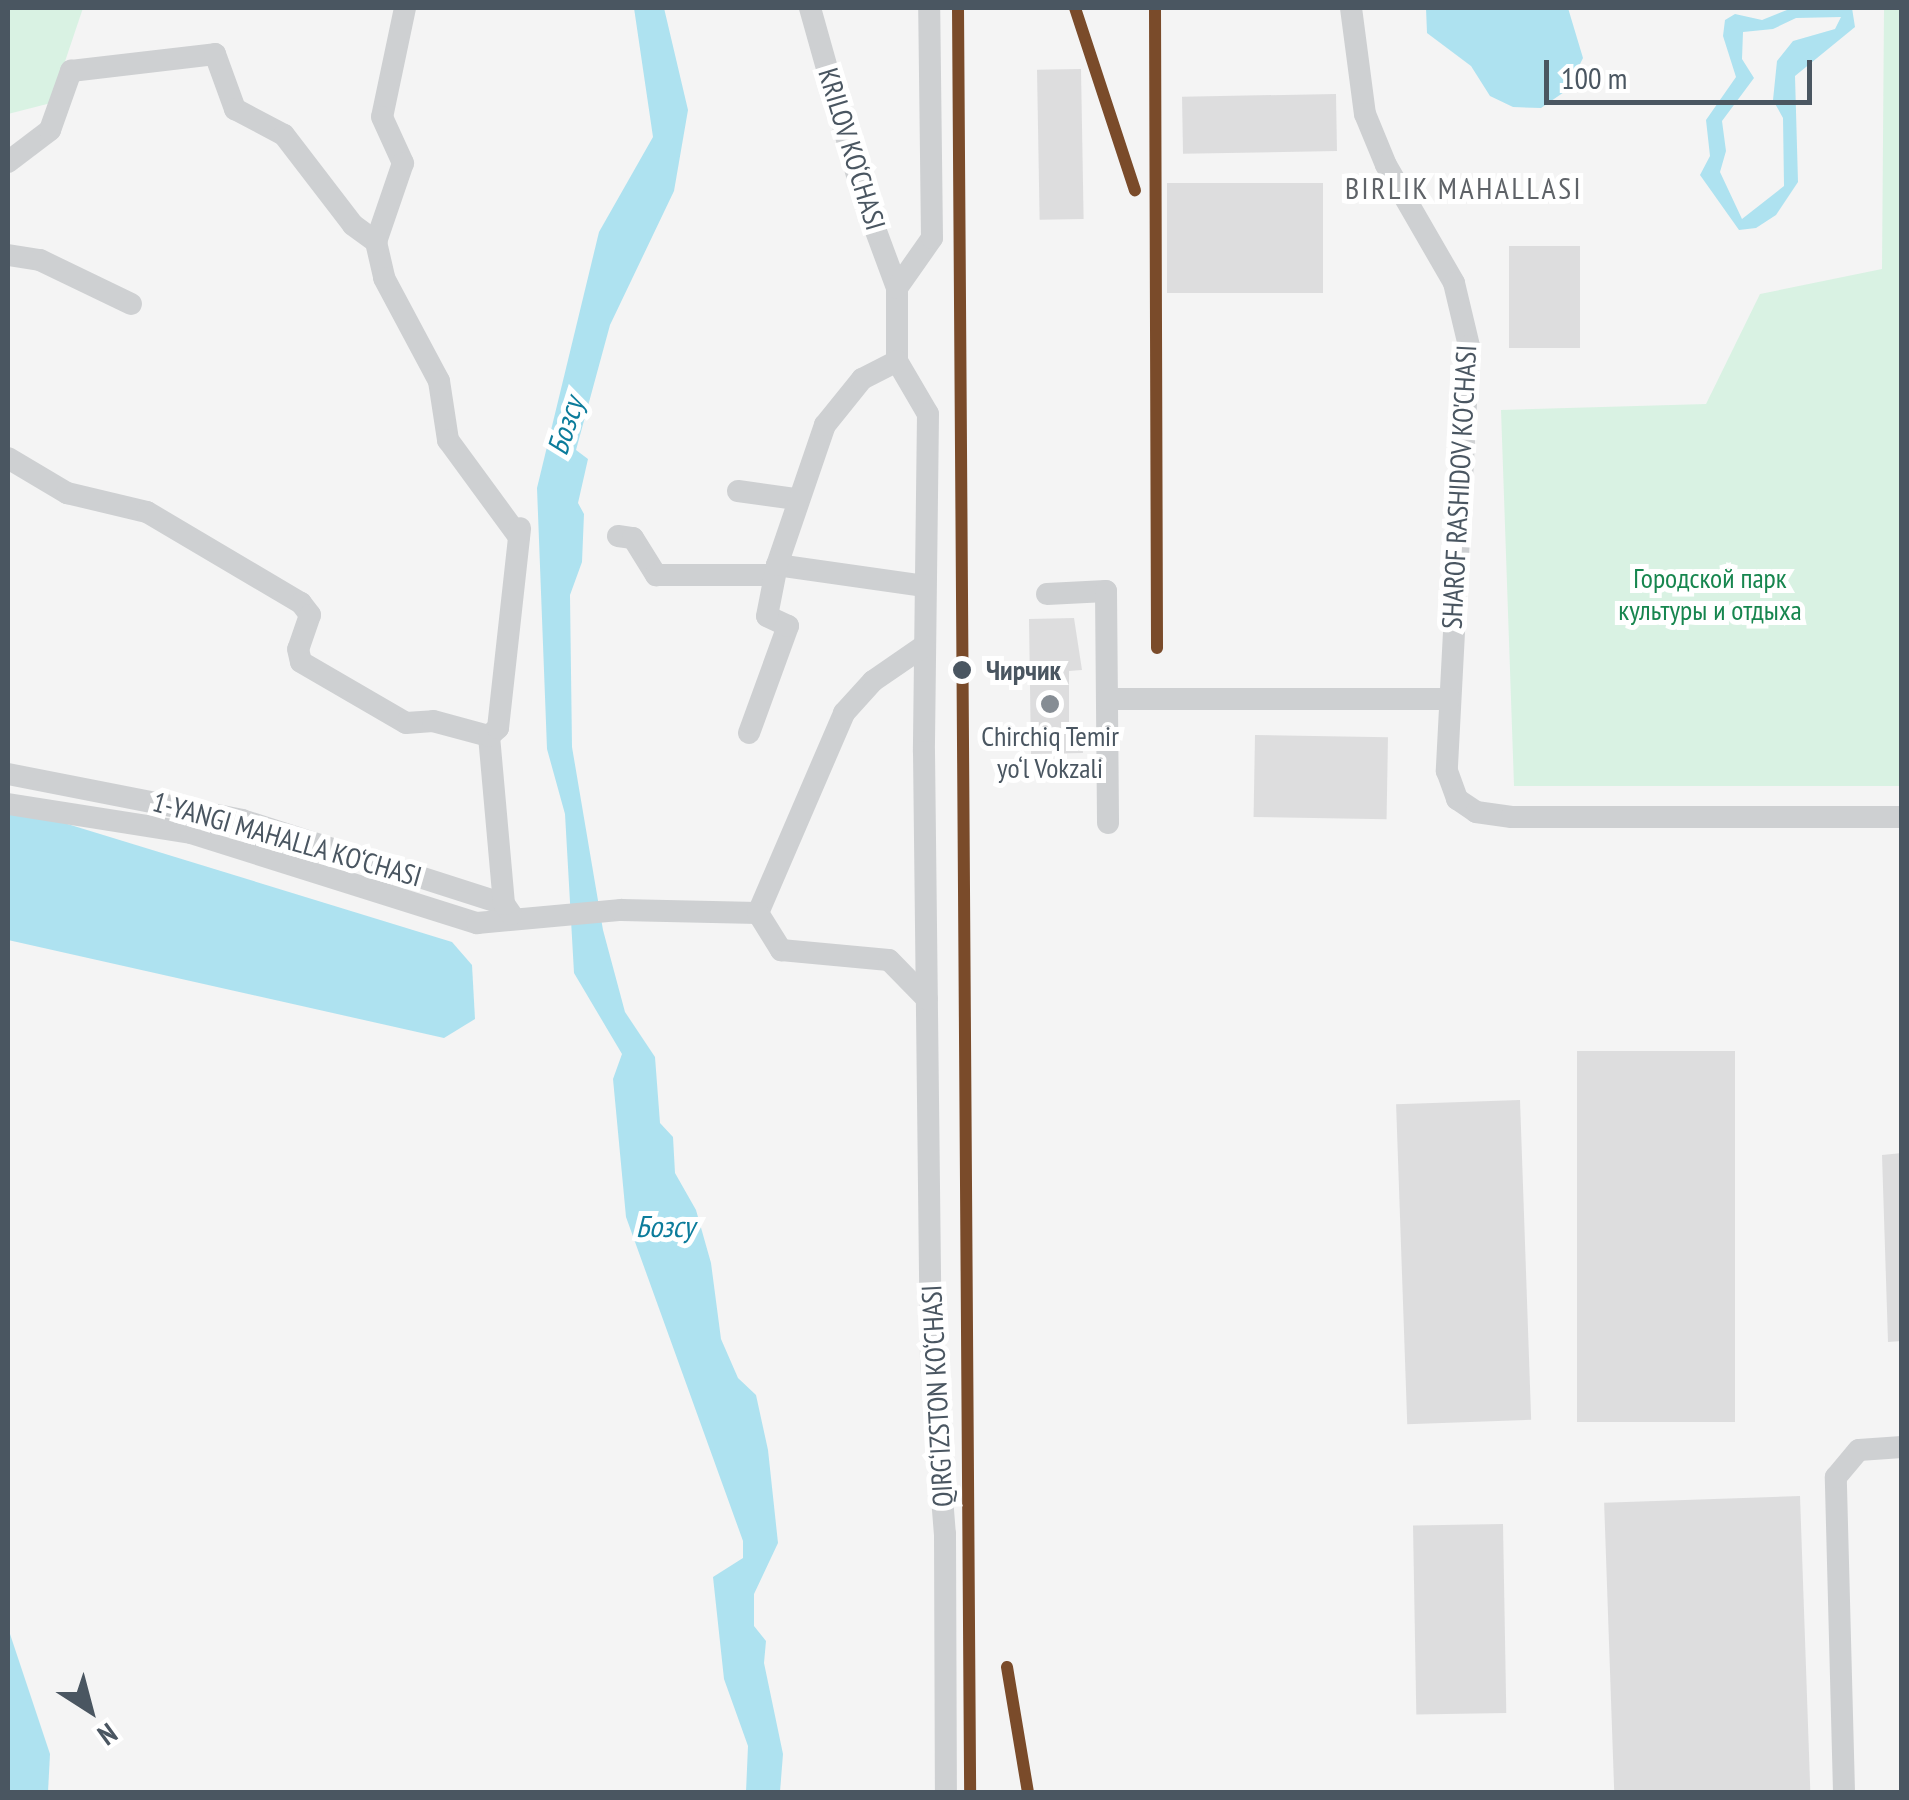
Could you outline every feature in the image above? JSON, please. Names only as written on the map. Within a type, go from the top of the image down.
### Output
[{"type":"street","points":[[405,8],[382,117],[403,162],[376,242],[384,278],[439,381],[448,440],[520,532],[498,728],[489,736]]},
{"type":"street","name":"KRILOV KO‘CHASI","points":[[810,8],[863,196],[897,288]]},
{"type":"street","points":[[749,733],[788,626],[767,616],[796,499],[825,426],[862,379],[896,361],[897,288],[932,238],[929,8]]},
{"type":"street","name":"SHAROF RASHIDOV KO'CHASI","points":[[1351,8],[1359,86],[1374,140],[1454,283],[1469,346],[1447,770],[1465,807],[1512,818],[1902,817]]},
{"type":"street","points":[[8,162],[50,130],[70,71],[215,54],[235,109],[284,135],[352,226],[376,242]]},
{"type":"street","points":[[8,255],[40,260],[131,304]]},
{"type":"street","name":"QIRG‘IZSTON KO‘CHASI","points":[[896,361],[928,414],[924,646],[927,999],[946,1792]]},
{"type":"street","points":[[8,458],[68,493],[147,512],[301,603],[310,615],[298,650],[301,662],[406,723],[433,721],[489,736]]},
{"type":"street","points":[[738,491],[796,499]]},
{"type":"street","points":[[618,536],[633,538],[656,575],[776,570],[926,586]]},
{"type":"street","points":[[1048,594],[1106,591],[1108,823]]},
{"type":"street","points":[[758,913],[844,712],[873,681],[924,646]]},
{"type":"street","points":[[1108,699],[1449,698]]},
{"type":"street","points":[[489,736],[510,912]]},
{"type":"street","name":"1-YANGI MAHALLA KO‘CHASI","points":[[8,774],[242,820],[510,912]]},
{"type":"street","points":[[8,804],[190,832],[477,923],[510,912],[560,918],[621,910],[758,913]]},
{"type":"street","points":[[758,913],[781,950],[889,960],[927,999]]},
{"type":"street","points":[[1844,1792],[1836,1477],[1858,1450],[1902,1447]]},
{"type":"green space","points":[[8,8],[83,8],[51,103],[8,114]]},
{"type":"green space","name":"Городской парк культуры и отдыха","points":[[1884,8],[1902,8],[1901,786],[1514,786],[1501,410],[1706,404],[1760,294],[1882,269]]},
{"type":"water","name":"Бозсу","points":[[634,8],[664,8],[688,110],[674,191],[610,325],[576,450],[588,459],[578,503],[584,514],[582,562],[570,595],[572,747],[603,930],[625,1012],[655,1057],[660,1123],[673,1137],[675,1173],[696,1210],[711,1263],[721,1339],[738,1378],[756,1395],[768,1450],[778,1543],[754,1594],[754,1626],[766,1641],[764,1663],[783,1754],[780,1792],[746,1792],[748,1746],[724,1679],[713,1577],[743,1558],[743,1541],[626,1217],[613,1079],[622,1054],[574,973],[565,814],[547,749],[537,488],[599,232],[653,137]]},
{"type":"water","points":[[1426,8],[1568,8],[1583,58],[1567,90],[1541,108],[1513,107],[1490,96],[1471,66],[1427,33]]},
{"type":"water","points":[[1792,8],[1852,8],[1855,27],[1795,76],[1798,182],[1776,215],[1756,228],[1739,230],[1700,175],[1710,156],[1706,120],[1736,77],[1723,36],[1725,20],[1735,14],[1762,20]],"holes":[[[1841,17],[1835,29],[1793,41],[1777,61],[1773,100],[1783,118],[1784,186],[1742,219],[1720,172],[1726,151],[1722,121],[1754,78],[1742,59],[1743,32],[1773,29],[1796,18]]]},
{"type":"water","points":[[8,813],[38,815],[452,942],[472,965],[475,1019],[444,1038],[8,940]]},
{"type":"water","points":[[8,1628],[50,1754],[48,1792],[8,1792]]},
{"type":"building","points":[[1081,69],[1084,219],[1040,220],[1037,70]]},
{"type":"building","points":[[1336,94],[1337,151],[1183,154],[1182,97]]},
{"type":"building","points":[[1167,183],[1323,183],[1323,293],[1167,293]]},
{"type":"building","points":[[1509,246],[1580,246],[1580,348],[1509,348]]},
{"type":"building","name":"Chirchiq Temir yo‘l Vokzali","points":[[1074,618],[1082,670],[1069,671],[1069,737],[1082,737],[1083,753],[1031,754],[1029,619]]},
{"type":"building","points":[[1255,735],[1388,737],[1387,819],[1254,817]]},
{"type":"building","points":[[1577,1051],[1735,1051],[1735,1422],[1577,1422]]},
{"type":"building","points":[[1520,1100],[1531,1420],[1407,1424],[1396,1104]]},
{"type":"building","points":[[1902,1153],[1902,1341],[1888,1342],[1882,1155]]},
{"type":"building","points":[[1800,1496],[1810,1792],[1614,1792],[1604,1503]]},
{"type":"building","points":[[1503,1524],[1506,1713],[1416,1715],[1413,1526]]},
{"type":"transit line","points":[[958,8],[970,1792]]},
{"type":"transit line","points":[[1075,8],[1135,190]]},
{"type":"transit line","points":[[1155,8],[1157,648]]},
{"type":"transit line","points":[[1007,1667],[1028,1792]]},
{"type":"place","name":"Чирчик","points":[[962,670]]},
{"type":"place","name":"Chirchiq Temir yo‘l Vokzali","points":[[1050,704]]},
{"type":"district","name":"BIRLIK MAHALLASI","points":[[1464,188]]}]
